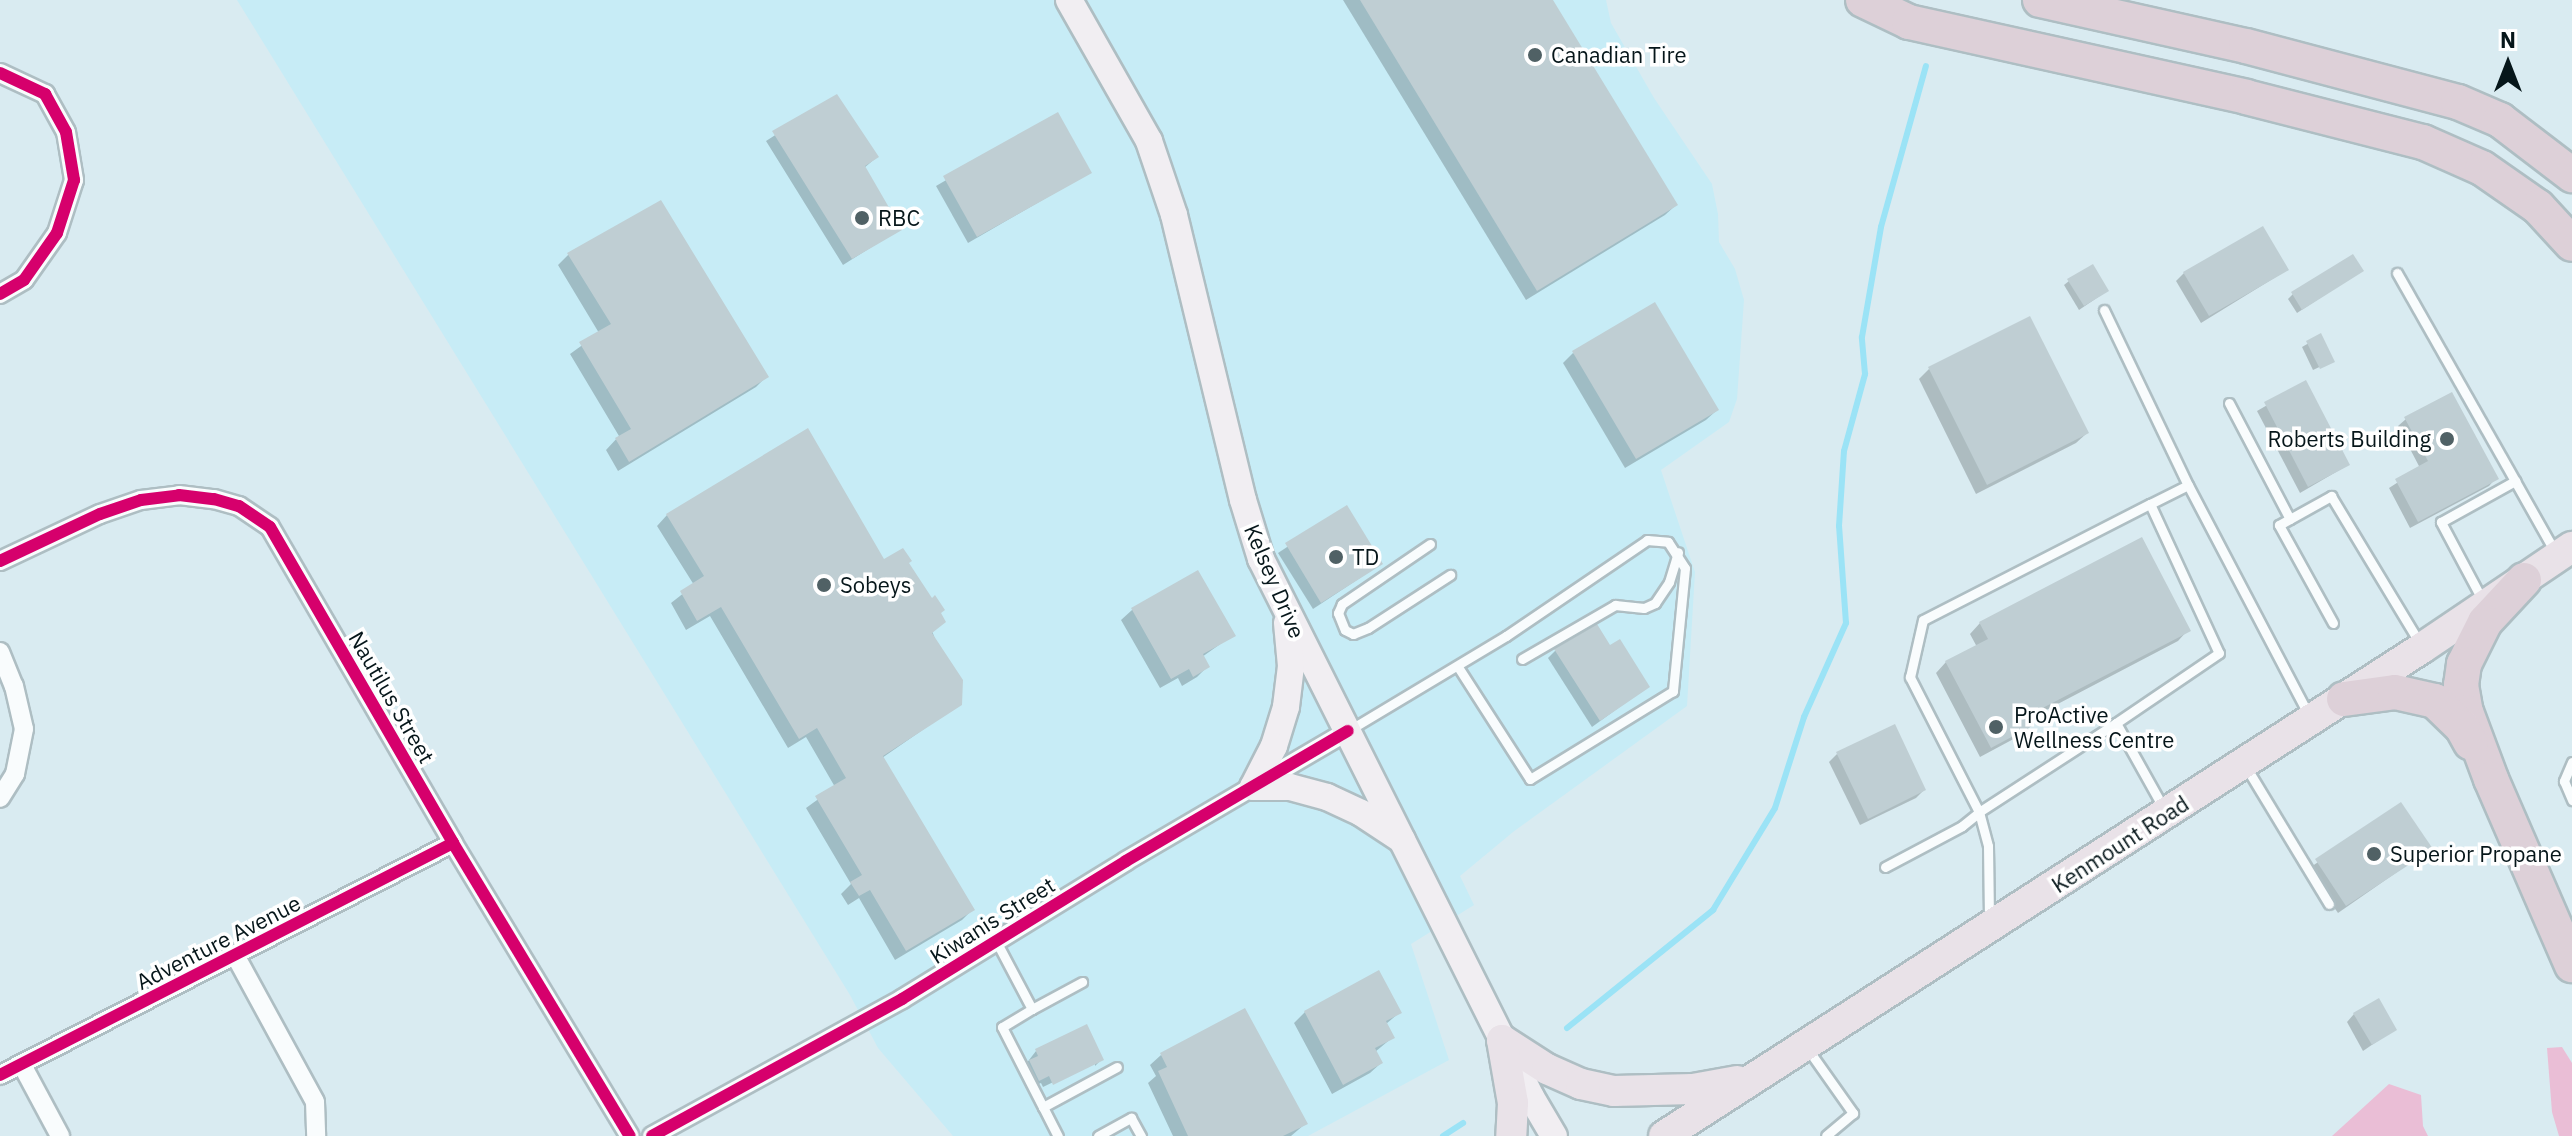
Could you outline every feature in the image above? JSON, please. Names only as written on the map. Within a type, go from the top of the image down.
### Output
[{"type":"highway","points":[[1863,0],[1909,22],[2275,104],[2423,142],[2482,168],[2538,207],[2572,244]]},
{"type":"highway","points":[[2040,0],[2246,46],[2458,102],[2500,120],[2572,175]]},
{"type":"highway","points":[[2524,580],[2485,622],[2464,664],[2461,685],[2466,712],[2491,779],[2572,965]]},
{"type":"highway","points":[[2344,699],[2395,692],[2435,701],[2462,727],[2491,779]]},
{"type":"main road","name":"Kelsey Drive","points":[[1069,0],[1149,141],[1174,215],[1252,532],[1285,612],[1502,1040],[1554,1136]]},
{"type":"main road","name":"Kenmount Road","points":[[1664,1136],[2244,764],[2565,552]]},
{"type":"main road","points":[[1285,612],[1291,666],[1286,707],[1274,746],[1253,787],[1290,787],[1327,797],[1361,813],[1403,840]]},
{"type":"main road","points":[[1502,1040],[1547,1069],[1581,1084],[1614,1091],[1693,1089],[1755,1077]]},
{"type":"main road","points":[[1502,1040],[1513,1103],[1511,1136]]},
{"type":"street","points":[[0,73],[45,94],[66,132],[74,180],[57,233],[24,280],[0,294]]},
{"type":"street","name":"Nautilus Street","points":[[0,561],[100,514],[141,500],[179,495],[239,506],[270,527],[453,843],[630,1136]]},
{"type":"street","points":[[0,652],[14,686],[24,729],[22,752],[15,774],[0,798]]},
{"type":"street","name":"Kiwanis Street","points":[[652,1136],[902,999],[1348,731]]},
{"type":"street","name":"Adventure Avenue","points":[[0,1075],[453,843]]},
{"type":"street","name":"Adventure Avenue","points":[[235,955],[315,1102],[316,1136]]},
{"type":"street","points":[[22,1065],[60,1136]]},
{"type":"lane","points":[[2397,273],[2515,481],[2565,552]]},
{"type":"lane","points":[[2104,310],[2188,485],[2311,720]]},
{"type":"lane","points":[[2229,403],[2290,519]]},
{"type":"lane","points":[[2486,606],[2441,522],[2515,481]]},
{"type":"lane","points":[[1989,927],[1988,846],[1979,812],[1910,677],[1923,620],[2188,485]]},
{"type":"lane","points":[[2333,623],[2279,525],[2331,496],[2422,648]]},
{"type":"lane","points":[[1885,867],[1962,826],[2219,653],[2150,504]]},
{"type":"lane","points":[[1348,731],[1458,667],[1647,540],[1668,542],[1678,552],[1685,568],[1673,691],[1530,779],[1458,667]]},
{"type":"lane","points":[[1430,544],[1339,607],[1338,616],[1345,630],[1353,634],[1368,628],[1450,575]]},
{"type":"lane","points":[[1522,659],[1615,605],[1644,608],[1655,603],[1669,582],[1678,552]]},
{"type":"lane","points":[[2116,723],[2166,814]]},
{"type":"lane","points":[[2572,762],[2564,781],[2572,800]]},
{"type":"lane","points":[[2244,764],[2329,904]]},
{"type":"lane","points":[[996,941],[1032,1009]]},
{"type":"lane","points":[[1058,1136],[1002,1027],[1082,982]]},
{"type":"lane","points":[[1805,1045],[1853,1113],[1826,1136]]},
{"type":"lane","points":[[1043,1107],[1117,1067]]},
{"type":"lane","points":[[1098,1136],[1131,1118],[1141,1136]]},
{"type":"shaded area","points":[[237,0],[1606,0],[1611,23],[1654,98],[1712,184],[1719,242],[1735,269],[1744,300],[1737,399],[1729,422],[1661,470],[1695,572],[1687,706],[1513,832],[1460,876],[1474,905],[1411,944],[1449,1060],[1308,1136],[953,1136],[878,1048],[850,995]]},
{"type":"shaded area","points":[[2562,1047],[2572,1063],[2572,1136],[2559,1136],[2552,1112],[2547,1048]]},
{"type":"shaded area","points":[[2389,1084],[2421,1095],[2423,1126],[2428,1136],[2332,1136]]},
{"type":"building","points":[[1360,0],[1553,0],[1678,205],[1537,291]]},
{"type":"building","points":[[837,94],[879,157],[865,166],[902,230],[852,259],[772,131]]},
{"type":"building","points":[[1058,112],[1092,173],[977,237],[943,176]]},
{"type":"building","points":[[661,200],[769,377],[629,462],[615,438],[631,429],[579,342],[611,324],[567,253]]},
{"type":"building","points":[[2263,226],[2289,270],[2209,316],[2183,272]]},
{"type":"building","points":[[2353,254],[2364,271],[2302,310],[2291,292]]},
{"type":"building","points":[[2093,264],[2109,291],[2084,306],[2067,279]]},
{"type":"building","points":[[1655,302],[1719,410],[1636,459],[1572,351]]},
{"type":"building","points":[[2030,316],[2089,433],[1987,485],[1928,367]]},
{"type":"building","points":[[2321,333],[2335,362],[2320,369],[2306,341]]},
{"type":"building","points":[[2306,380],[2350,465],[2308,487],[2264,402]]},
{"type":"building","name":"Roberts Building","points":[[2452,392],[2499,479],[2418,522],[2395,479],[2428,461],[2404,417]]},
{"type":"building","points":[[808,428],[884,559],[903,548],[932,598],[935,595],[945,610],[941,613],[946,622],[932,633],[963,680],[962,705],[883,756],[975,910],[906,951],[870,890],[859,896],[850,882],[862,875],[815,796],[846,778],[817,728],[799,739],[721,607],[697,621],[680,591],[704,576],[666,514]]},
{"type":"building","name":"TD","points":[[1347,505],[1383,564],[1321,603],[1285,543]]},
{"type":"building","points":[[2142,537],[2191,631],[2029,715],[2034,725],[1991,748],[1945,661],[1988,639],[1979,622]]},
{"type":"building","points":[[1198,570],[1236,636],[1203,654],[1210,667],[1193,677],[1189,669],[1171,679],[1131,608]]},
{"type":"building","points":[[1597,624],[1610,645],[1620,639],[1650,687],[1600,721],[1554,649]]},
{"type":"building","points":[[1895,724],[1926,790],[1868,819],[1836,752]]},
{"type":"building","name":"Superior Propane","points":[[2401,802],[2433,849],[2346,906],[2315,859]]},
{"type":"building","points":[[1379,970],[1402,1013],[1386,1021],[1395,1038],[1375,1048],[1383,1063],[1343,1085],[1304,1011]]},
{"type":"building","points":[[2379,998],[2397,1030],[2372,1045],[2353,1013]]},
{"type":"building","points":[[1245,1008],[1308,1124],[1283,1136],[1188,1136],[1158,1071],[1167,1067],[1160,1053]]},
{"type":"building","points":[[1087,1024],[1104,1060],[1053,1085],[1049,1076],[1039,1081],[1029,1060],[1038,1056],[1035,1049]]},
{"type":"waterway","points":[[1567,1028],[1713,910],[1775,808],[1804,717],[1846,623],[1839,526],[1844,451],[1865,374],[1862,337],[1881,227],[1926,66]]},
{"type":"waterway","points":[[1443,1136],[1463,1123]]},
{"type":"cycle path","points":[[0,73],[45,94],[66,132],[74,180],[57,233],[24,280],[0,294]]},
{"type":"cycle path","points":[[0,561],[100,514],[141,500],[179,495],[239,506],[270,527],[453,843],[630,1136]]},
{"type":"cycle path","points":[[652,1136],[902,999],[1126,861],[1348,731]]},
{"type":"cycle path","points":[[0,1075],[453,843]]},
{"type":"place","name":"Canadian Tire","points":[[1535,55]]},
{"type":"place","name":"RBC","points":[[862,218]]},
{"type":"place","name":"Roberts Building","points":[[2447,439]]},
{"type":"place","name":"TD","points":[[1336,557]]},
{"type":"place","name":"Sobeys","points":[[824,585]]},
{"type":"place","name":"ProActive Wellness Centre","points":[[1996,727]]},
{"type":"place","name":"Superior Propane","points":[[2374,854]]}]
